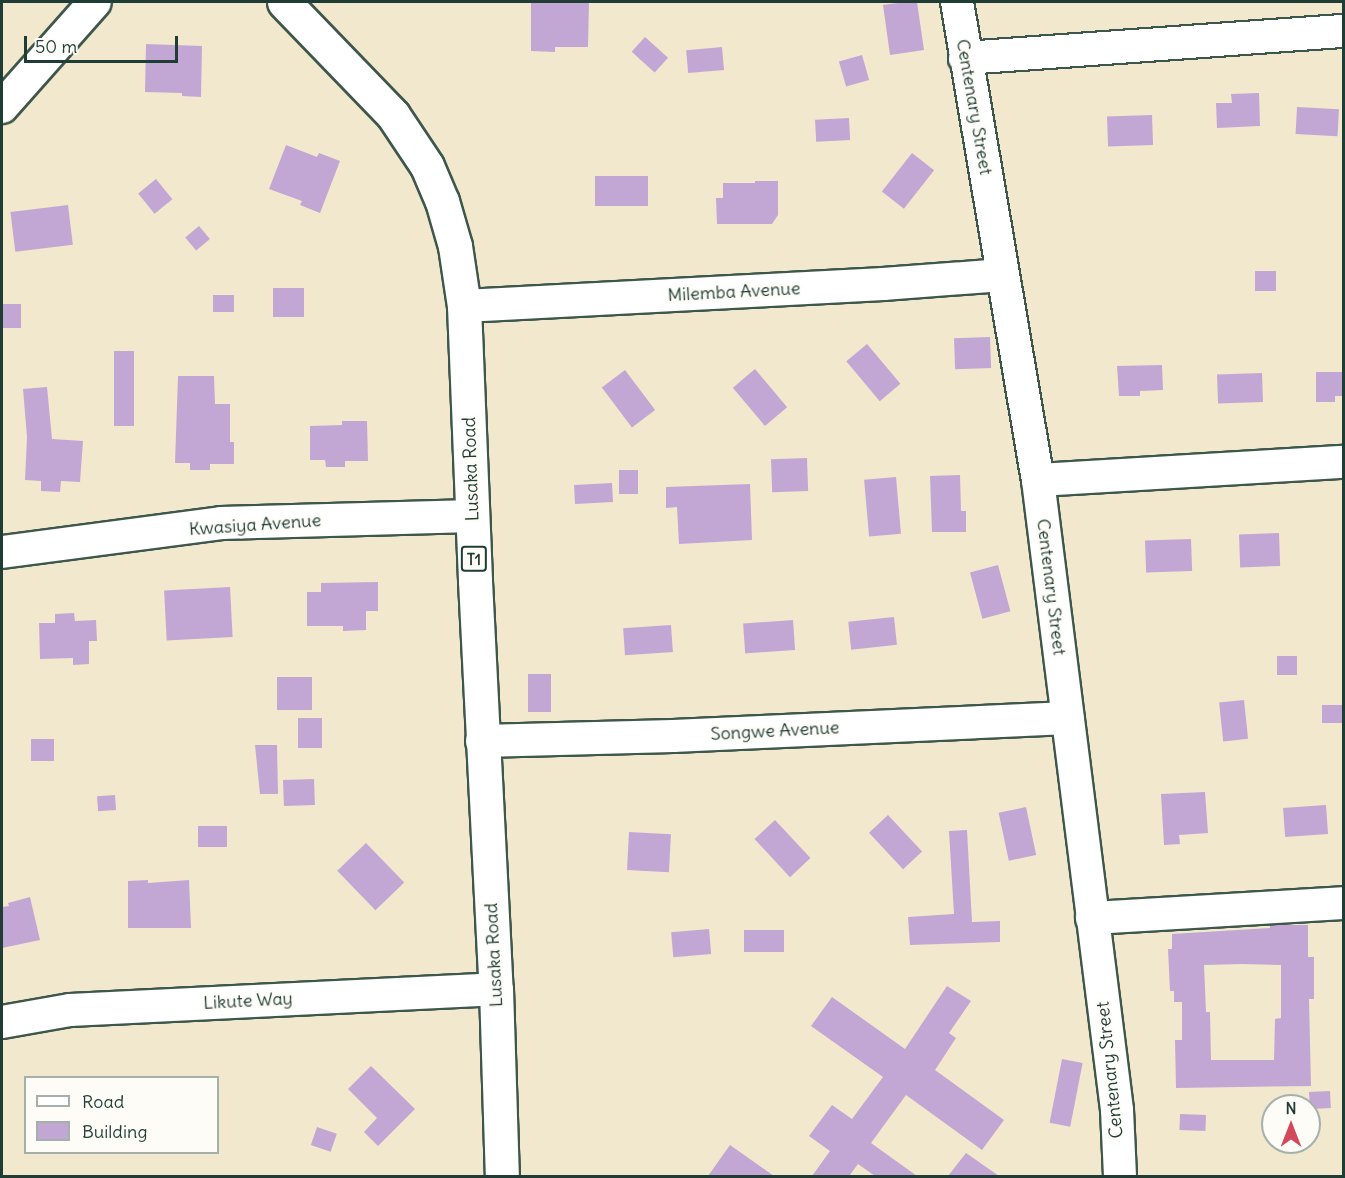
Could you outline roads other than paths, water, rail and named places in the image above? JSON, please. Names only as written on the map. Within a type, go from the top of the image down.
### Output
[{"type":"highway","name":"Lusaka Road","points":[[284,2],[393,115],[427,166],[442,201],[455,246],[464,306],[482,741],[496,989],[502,1176]]},
{"type":"street","points":[[2,106],[94,2]]},
{"type":"street","name":"Centenary Street","points":[[957,2],[1038,480],[1117,1110],[1120,1176]]},
{"type":"street","points":[[965,58],[1344,31]]},
{"type":"street","name":"Milemba Avenue","points":[[464,306],[883,284],[1003,275]]},
{"type":"street","points":[[1038,480],[1344,462]]},
{"type":"street","name":"Kwasiya Avenue","points":[[2,552],[221,524],[473,516]]},
{"type":"street","name":"Songwe Avenue","points":[[482,741],[673,736],[1068,718]]},
{"type":"street","points":[[1092,918],[1344,903]]},
{"type":"street","name":"Likute Way","points":[[2,1022],[70,1010],[496,989]]}]
